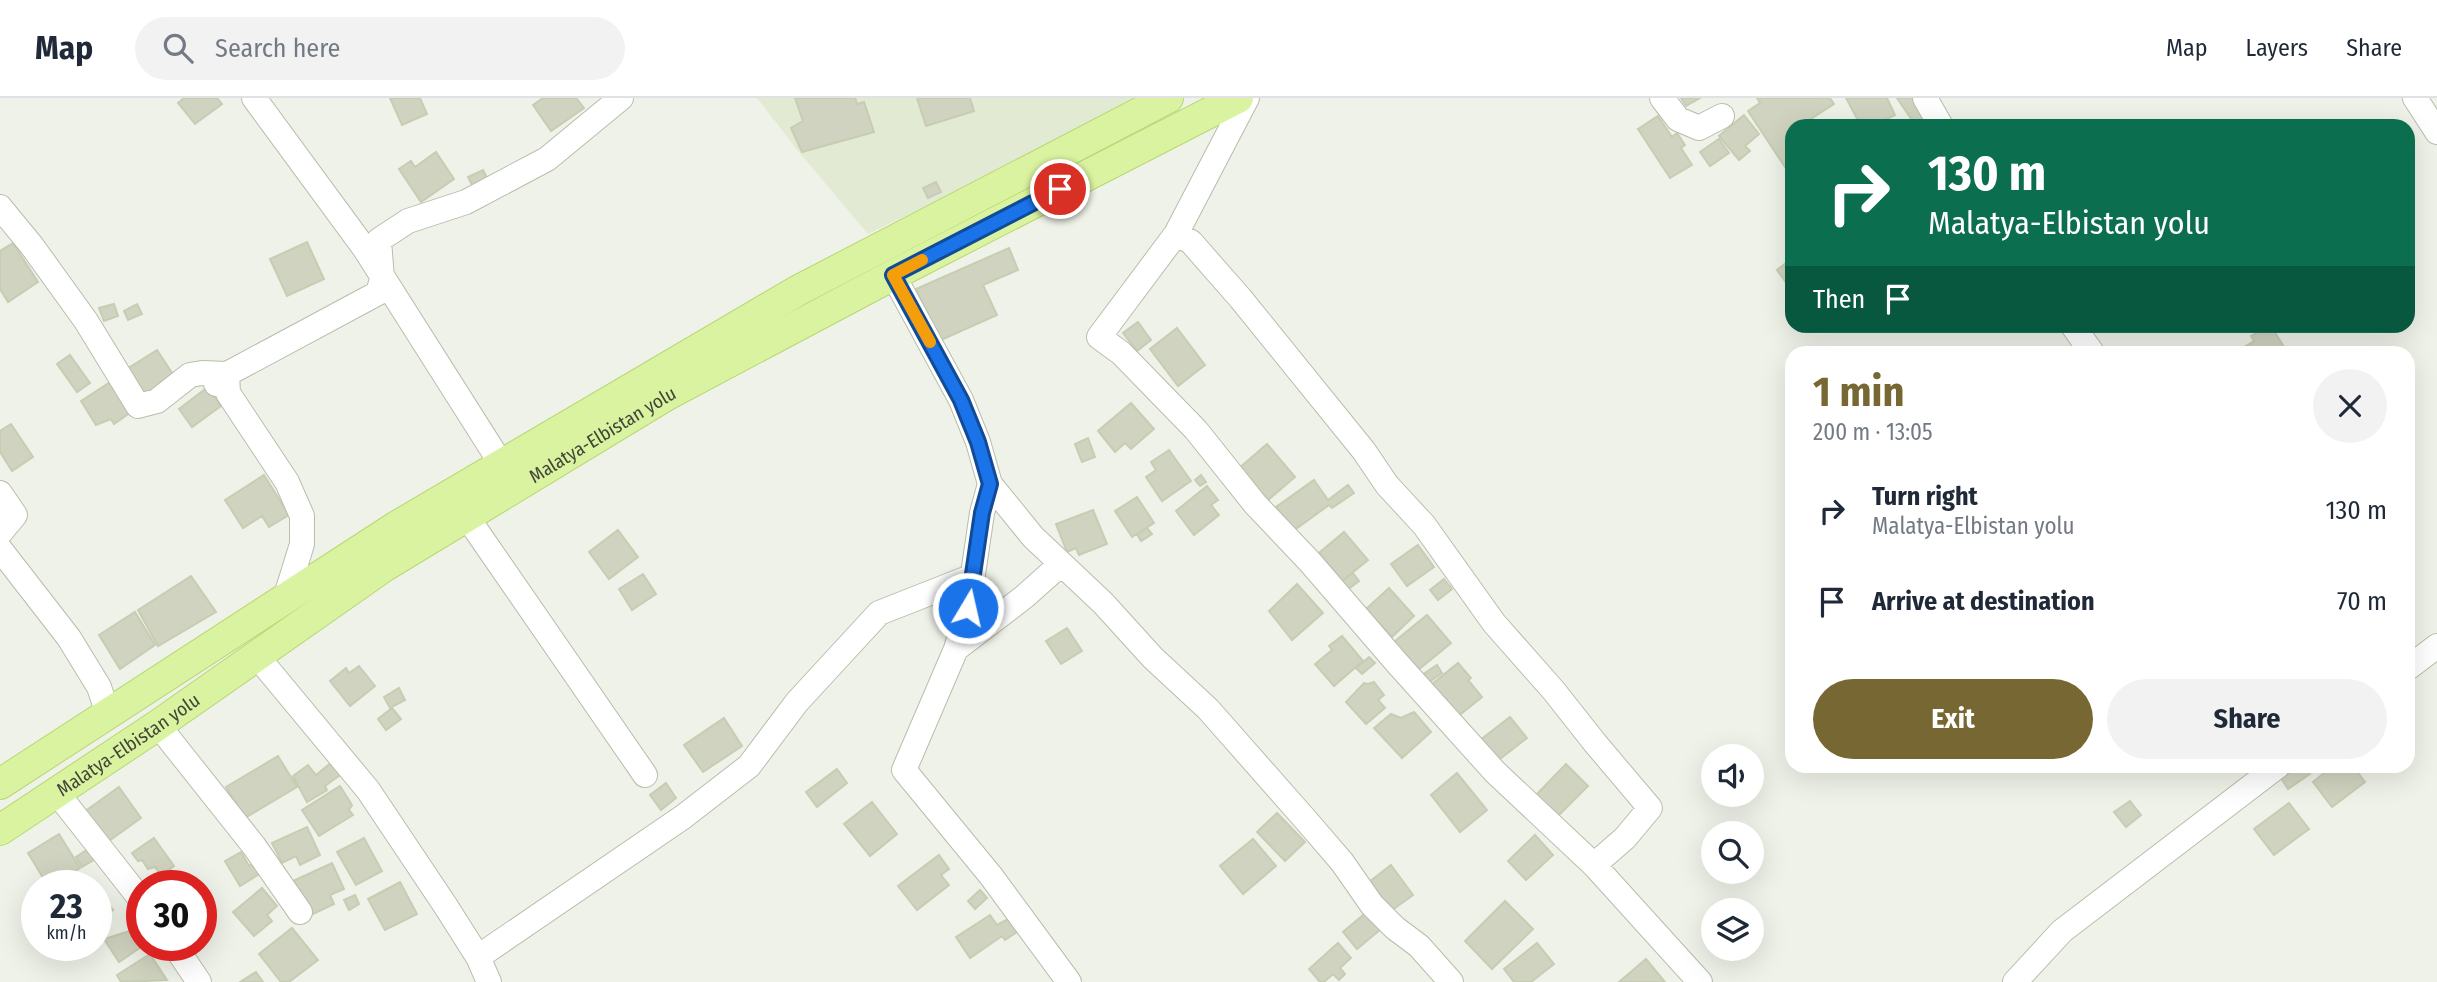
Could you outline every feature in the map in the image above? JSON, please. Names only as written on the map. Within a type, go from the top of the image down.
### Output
[{"type":"main road","name":"Malatya-Elbistan yolu","points":[[0,784],[397,526],[797,291],[1168,98]]},
{"type":"main road","name":"Malatya-Elbistan yolu","points":[[0,830],[158,725],[385,566],[667,395],[893,275],[1238,98]]},
{"type":"street","points":[[254,98],[365,249],[502,465]]},
{"type":"street","points":[[219,381],[378,293],[382,279],[379,240],[408,221],[466,202],[547,159],[621,98]]},
{"type":"street","points":[[1247,98],[1176,234],[1100,337],[1121,353],[1196,430],[1255,504],[1310,562],[1495,772],[1594,865],[1700,982]]},
{"type":"street","points":[[1662,98],[1678,119],[1699,128],[1721,116]]},
{"type":"street","points":[[1925,98],[1937,119]]},
{"type":"street","points":[[2415,98],[2437,132]]},
{"type":"street","points":[[0,207],[86,321],[138,406],[157,401],[190,375],[202,373],[219,381],[228,393],[287,482],[302,516],[302,544],[285,599]]},
{"type":"street","points":[[1176,234],[1191,242],[1241,299],[1364,452],[1387,485],[1424,525],[1494,623],[1650,808],[1625,838],[1594,865]]},
{"type":"street","points":[[893,275],[961,400],[978,442],[990,484],[1032,537],[1103,603],[1153,658],[1208,709],[1342,862],[1372,905],[1395,928],[1419,946],[1451,982]]},
{"type":"street","points":[[990,484],[982,513],[968,608],[956,649],[904,770],[991,876],[1069,982]]},
{"type":"street","points":[[0,493],[15,515],[0,533]]},
{"type":"street","points":[[467,517],[645,775]]},
{"type":"street","points":[[0,549],[69,638],[100,687],[108,714]]},
{"type":"street","points":[[956,649],[1024,597],[1061,564]]},
{"type":"street","points":[[478,957],[683,817],[749,766],[797,702],[879,613],[973,576]]},
{"type":"street","points":[[2415,663],[2437,646]]},
{"type":"street","points":[[256,655],[368,790],[478,957],[489,982]]},
{"type":"street","points":[[158,725],[254,846],[300,912]]},
{"type":"street","points":[[2015,982],[2062,931],[2269,773]]},
{"type":"street","points":[[57,793],[126,881]]},
{"type":"street","points":[[185,961],[199,982]]},
{"type":"shaded area","points":[[757,98],[1149,98],[868,234]]},
{"type":"building","points":[[184,98],[217,98],[222,104],[195,124],[178,103]]},
{"type":"building","points":[[390,98],[420,98],[427,114],[402,125]]},
{"type":"building","points":[[543,98],[576,98],[584,108],[551,131],[533,105]]},
{"type":"building","points":[[795,98],[855,98],[857,104],[864,102],[874,132],[802,152],[791,128],[803,121]]},
{"type":"building","points":[[917,98],[970,98],[974,111],[926,126]]},
{"type":"building","points":[[1681,98],[1700,98],[1686,106]]},
{"type":"building","points":[[1757,98],[1830,98],[1834,104],[1811,119],[1785,119],[1785,167],[1748,111],[1760,103]]},
{"type":"building","points":[[1846,98],[1887,98],[1895,115],[1887,119],[1857,119]]},
{"type":"building","points":[[1897,98],[1918,98],[1932,119],[1911,119]]},
{"type":"building","points":[[1744,115],[1759,134],[1745,146],[1750,151],[1739,160],[1719,136]]},
{"type":"building","points":[[1658,116],[1672,137],[1677,133],[1685,145],[1681,148],[1692,165],[1670,178],[1638,129]]},
{"type":"building","points":[[1719,139],[1729,153],[1710,166],[1700,152]]},
{"type":"building","points":[[436,152],[454,179],[421,202],[399,169],[411,161],[415,167]]},
{"type":"building","points":[[483,170],[491,186],[476,193],[468,177]]},
{"type":"building","points":[[936,182],[941,192],[928,198],[923,188]]},
{"type":"building","points":[[307,242],[324,279],[287,296],[270,259]]},
{"type":"building","points":[[13,243],[38,282],[8,302],[0,289],[0,251]]},
{"type":"building","points":[[1009,248],[1018,270],[983,285],[997,315],[939,341],[916,289]]},
{"type":"building","points":[[1785,264],[1785,281],[1777,270]]},
{"type":"building","points":[[114,304],[118,316],[104,321],[99,308]]},
{"type":"building","points":[[137,304],[142,314],[128,320],[124,311]]},
{"type":"building","points":[[1138,322],[1151,340],[1137,351],[1123,333]]},
{"type":"building","points":[[1177,328],[1205,365],[1178,386],[1150,349]]},
{"type":"building","points":[[2256,333],[2275,333],[2283,346],[2246,346],[2254,341],[2251,336]]},
{"type":"building","points":[[157,350],[176,379],[141,401],[122,372]]},
{"type":"building","points":[[70,355],[90,383],[77,392],[57,364]]},
{"type":"building","points":[[112,381],[131,412],[114,424],[111,419],[96,425],[81,401]]},
{"type":"building","points":[[208,387],[221,406],[192,427],[179,409]]},
{"type":"building","points":[[1131,403],[1154,429],[1131,449],[1125,443],[1115,452],[1098,431]]},
{"type":"building","points":[[11,424],[33,457],[12,471],[0,452],[0,431]]},
{"type":"building","points":[[1088,438],[1095,457],[1082,462],[1075,444]]},
{"type":"building","points":[[1267,444],[1295,477],[1267,501],[1238,469]]},
{"type":"building","points":[[1169,450],[1191,481],[1162,501],[1146,477],[1156,470],[1151,462]]},
{"type":"building","points":[[264,475],[289,515],[269,527],[262,516],[243,528],[225,500]]},
{"type":"building","points":[[1201,475],[1206,482],[1200,486],[1195,480]]},
{"type":"building","points":[[1314,480],[1328,500],[1348,485],[1354,493],[1332,508],[1329,505],[1293,531],[1276,507]]},
{"type":"building","points":[[1207,486],[1218,500],[1211,505],[1219,515],[1194,535],[1176,511]]},
{"type":"building","points":[[1137,497],[1154,523],[1132,537],[1115,511]]},
{"type":"building","points":[[1093,510],[1107,544],[1079,555],[1076,548],[1067,552],[1056,524]]},
{"type":"building","points":[[1147,528],[1152,534],[1141,541],[1137,534]]},
{"type":"building","points":[[618,530],[638,557],[609,579],[589,552]]},
{"type":"building","points":[[1344,532],[1368,560],[1342,581],[1319,553]]},
{"type":"building","points":[[1418,545],[1434,567],[1407,586],[1391,564]]},
{"type":"building","points":[[1353,573],[1359,581],[1343,593],[1338,584]]},
{"type":"building","points":[[643,574],[656,594],[632,610],[619,589]]},
{"type":"building","points":[[191,576],[216,612],[158,646],[138,610]]},
{"type":"building","points":[[1444,579],[1452,589],[1438,600],[1430,590]]},
{"type":"building","points":[[1297,584],[1323,613],[1292,640],[1269,611]]},
{"type":"building","points":[[1389,588],[1414,616],[1392,637],[1366,609]]},
{"type":"building","points":[[135,612],[155,645],[120,669],[99,635]]},
{"type":"building","points":[[1427,615],[1451,643],[1418,670],[1394,642]]},
{"type":"building","points":[[1067,628],[1082,651],[1061,664],[1046,641]]},
{"type":"building","points":[[1342,636],[1363,661],[1334,686],[1315,664],[1332,650],[1329,646]]},
{"type":"building","points":[[1369,657],[1375,663],[1362,674],[1356,668]]},
{"type":"building","points":[[1458,663],[1482,697],[1457,717],[1431,685]]},
{"type":"building","points":[[1437,665],[1442,673],[1428,683],[1422,675]]},
{"type":"building","points":[[359,666],[375,686],[350,706],[330,681],[346,668],[349,673]]},
{"type":"building","points":[[1374,682],[1384,695],[1378,700],[1385,708],[1366,724],[1346,702],[1364,683]]},
{"type":"building","points":[[399,688],[405,700],[390,708],[384,697]]},
{"type":"building","points":[[392,708],[401,719],[386,730],[378,719]]},
{"type":"building","points":[[1414,712],[1431,732],[1402,758],[1374,728],[1391,714],[1401,718]]},
{"type":"building","points":[[1510,717],[1527,738],[1496,762],[1479,741]]},
{"type":"building","points":[[724,718],[742,746],[703,772],[684,745]]},
{"type":"building","points":[[278,756],[297,787],[245,818],[226,787]]},
{"type":"building","points":[[332,762],[343,773],[325,786],[327,790],[307,802],[293,776],[308,765],[316,775]]},
{"type":"building","points":[[1566,764],[1588,786],[1557,817],[1536,795]]},
{"type":"building","points":[[837,769],[847,783],[817,807],[806,792]]},
{"type":"building","points":[[1457,773],[1487,810],[1460,832],[1431,795]]},
{"type":"building","points":[[2288,773],[2310,774],[2288,789],[2281,778]]},
{"type":"building","points":[[2324,773],[2358,773],[2365,782],[2332,807],[2313,782]]},
{"type":"building","points":[[666,783],[676,798],[661,810],[650,795]]},
{"type":"building","points":[[340,786],[352,805],[349,810],[353,815],[319,836],[302,810]]},
{"type":"building","points":[[119,787],[141,818],[106,843],[84,812]]},
{"type":"building","points":[[2130,801],[2141,815],[2126,827],[2114,812]]},
{"type":"building","points":[[872,802],[897,834],[870,856],[844,824]]},
{"type":"building","points":[[2289,803],[2309,829],[2274,855],[2254,829]]},
{"type":"building","points":[[1277,813],[1305,842],[1285,861],[1257,832]]},
{"type":"building","points":[[307,827],[320,855],[300,865],[296,856],[282,863],[272,843]]},
{"type":"building","points":[[59,834],[80,868],[38,870],[28,853]]},
{"type":"building","points":[[1535,835],[1553,855],[1526,880],[1508,861]]},
{"type":"building","points":[[154,838],[174,866],[169,870],[157,870],[155,867],[148,869],[142,860],[138,861],[132,853]]},
{"type":"building","points":[[364,838],[382,871],[356,885],[337,852]]},
{"type":"building","points":[[1253,839],[1276,866],[1243,894],[1220,866]]},
{"type":"building","points":[[88,849],[94,860],[82,867],[76,857]]},
{"type":"building","points":[[241,852],[249,866],[255,863],[261,873],[240,886],[225,861]]},
{"type":"building","points":[[939,855],[949,869],[941,875],[949,885],[917,910],[898,886]]},
{"type":"building","points":[[332,863],[344,889],[330,895],[334,904],[309,916],[293,881]]},
{"type":"building","points":[[1391,865],[1413,895],[1385,915],[1364,886]]},
{"type":"building","points":[[400,882],[417,914],[385,930],[368,899]]},
{"type":"building","points":[[262,888],[277,906],[267,915],[272,921],[254,936],[233,912]]},
{"type":"building","points":[[980,890],[987,898],[975,909],[968,901]]},
{"type":"building","points":[[355,895],[359,904],[349,910],[344,900]]},
{"type":"building","points":[[1505,901],[1533,929],[1492,969],[1465,941]]},
{"type":"building","points":[[1368,911],[1382,928],[1357,949],[1343,932]]},
{"type":"building","points":[[990,915],[997,925],[1008,919],[1017,932],[1005,940],[1002,936],[970,958],[956,937]]},
{"type":"building","points":[[292,928],[318,960],[289,982],[281,982],[259,954]]},
{"type":"building","points":[[126,932],[126,957],[119,962],[112,951],[112,937]]},
{"type":"building","points":[[1338,943],[1351,958],[1340,968],[1345,974],[1339,980],[1333,974],[1320,982],[1309,969]]},
{"type":"building","points":[[1537,943],[1554,964],[1531,982],[1514,982],[1504,969]]},
{"type":"building","points":[[1646,959],[1665,982],[1619,982]]},
{"type":"building","points":[[139,961],[155,961],[167,980],[121,982],[117,975]]},
{"type":"building","points":[[256,972],[263,982],[240,982]]},
{"type":"slow traffic","points":[[922,260],[893,275],[930,342]]},
{"type":"route","points":[[968,608],[982,513],[990,484],[978,442],[961,400],[893,275],[1060,189]]}]
